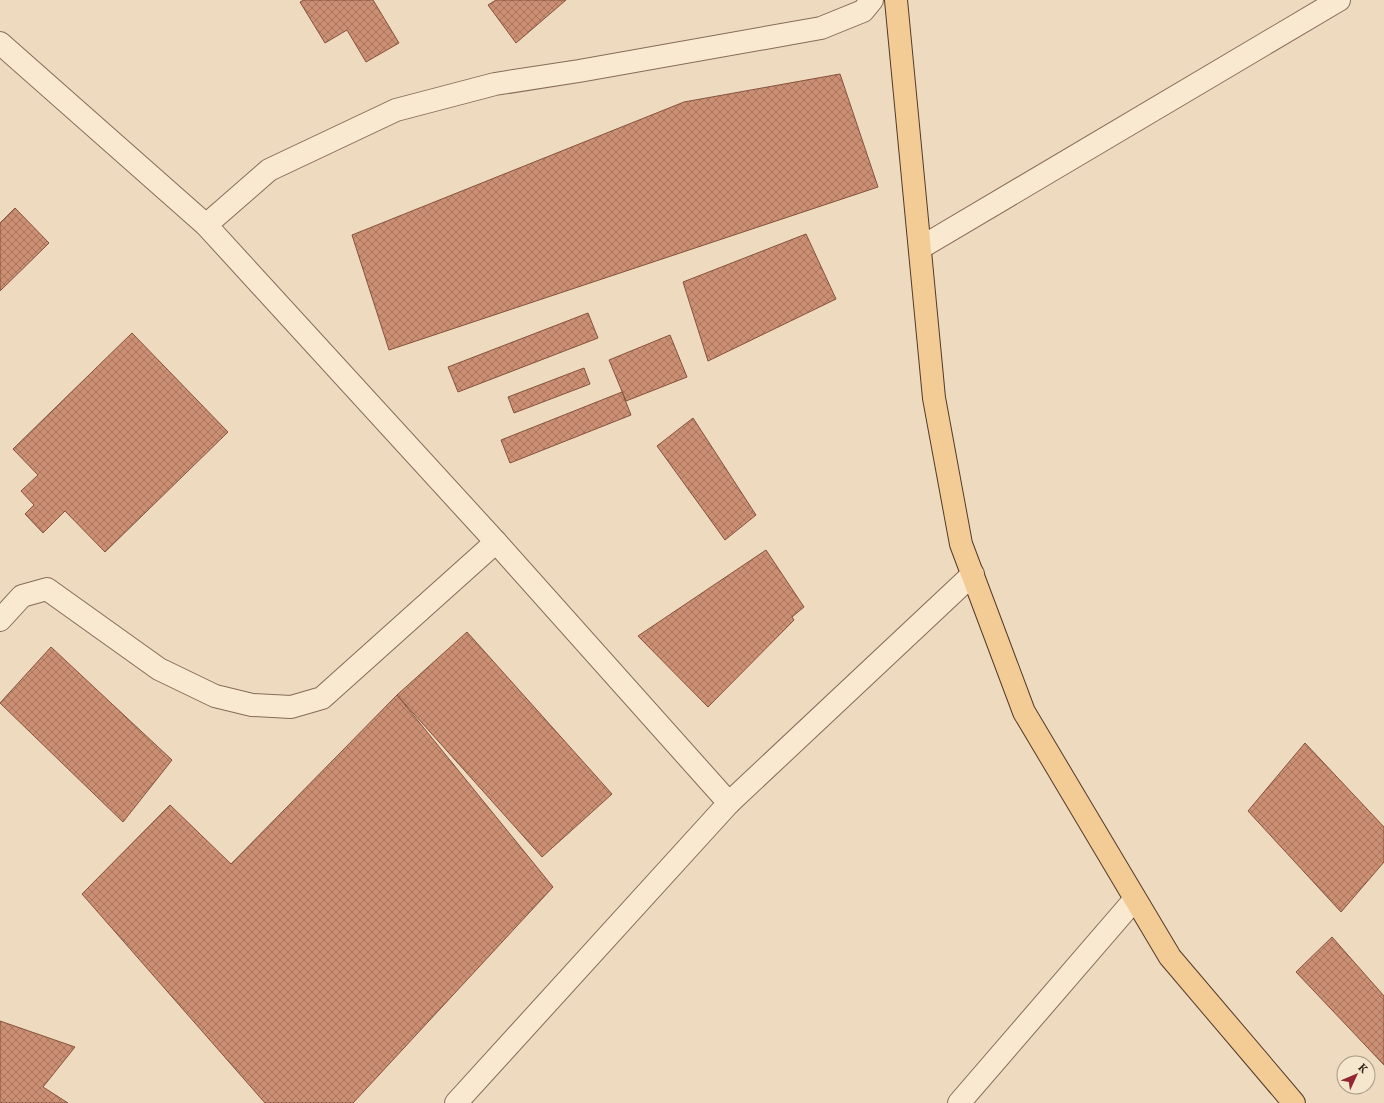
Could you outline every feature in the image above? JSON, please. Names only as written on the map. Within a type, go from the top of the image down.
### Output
[{"type":"main road","points":[[896,0],[934,398],[961,544],[1024,712],[1170,957],[1294,1103]]},
{"type":"street","points":[[206,225],[270,170],[396,110],[496,84],[821,28],[863,11],[872,0]]},
{"type":"street","points":[[920,248],[1339,0]]},
{"type":"street","points":[[0,43],[206,225],[496,542],[729,803]]},
{"type":"street","points":[[0,620],[22,596],[47,588],[159,669],[215,696],[252,704],[291,707],[322,698],[496,542]]},
{"type":"street","points":[[456,1103],[729,803],[973,574]]},
{"type":"street","points":[[959,1103],[1135,898]]},
{"type":"building","points":[[304,0],[373,0],[399,43],[366,62],[347,30],[325,43],[300,2]]},
{"type":"building","points":[[496,0],[566,0],[516,43],[488,5]]},
{"type":"building","points":[[840,74],[878,187],[389,350],[352,235],[684,102]]},
{"type":"building","points":[[15,208],[49,243],[0,291],[0,223]]},
{"type":"building","points":[[806,234],[836,299],[708,361],[683,282]]},
{"type":"building","points":[[588,313],[598,338],[458,392],[448,367]]},
{"type":"building","points":[[132,333],[228,432],[105,552],[65,511],[43,533],[25,514],[34,505],[21,491],[38,475],[13,449]]},
{"type":"building","points":[[670,335],[687,377],[626,401],[609,360]]},
{"type":"building","points":[[584,368],[590,384],[514,413],[508,397]]},
{"type":"building","points":[[622,392],[631,415],[510,463],[501,440]]},
{"type":"building","points":[[693,418],[756,515],[725,540],[657,446]]},
{"type":"building","points":[[766,550],[804,607],[792,617],[794,620],[708,707],[638,636]]},
{"type":"building","points":[[467,632],[612,794],[542,857],[397,695]]},
{"type":"building","points":[[51,647],[172,760],[123,822],[0,703]]},
{"type":"building","points":[[397,695],[553,887],[353,1103],[265,1103],[82,894],[170,805],[231,864]]},
{"type":"building","points":[[1305,743],[1384,827],[1384,862],[1341,912],[1248,811]]},
{"type":"building","points":[[1332,937],[1384,996],[1384,1065],[1376,1055],[1296,972]]},
{"type":"building","points":[[0,1021],[75,1047],[43,1087],[68,1103],[0,1103]]}]
